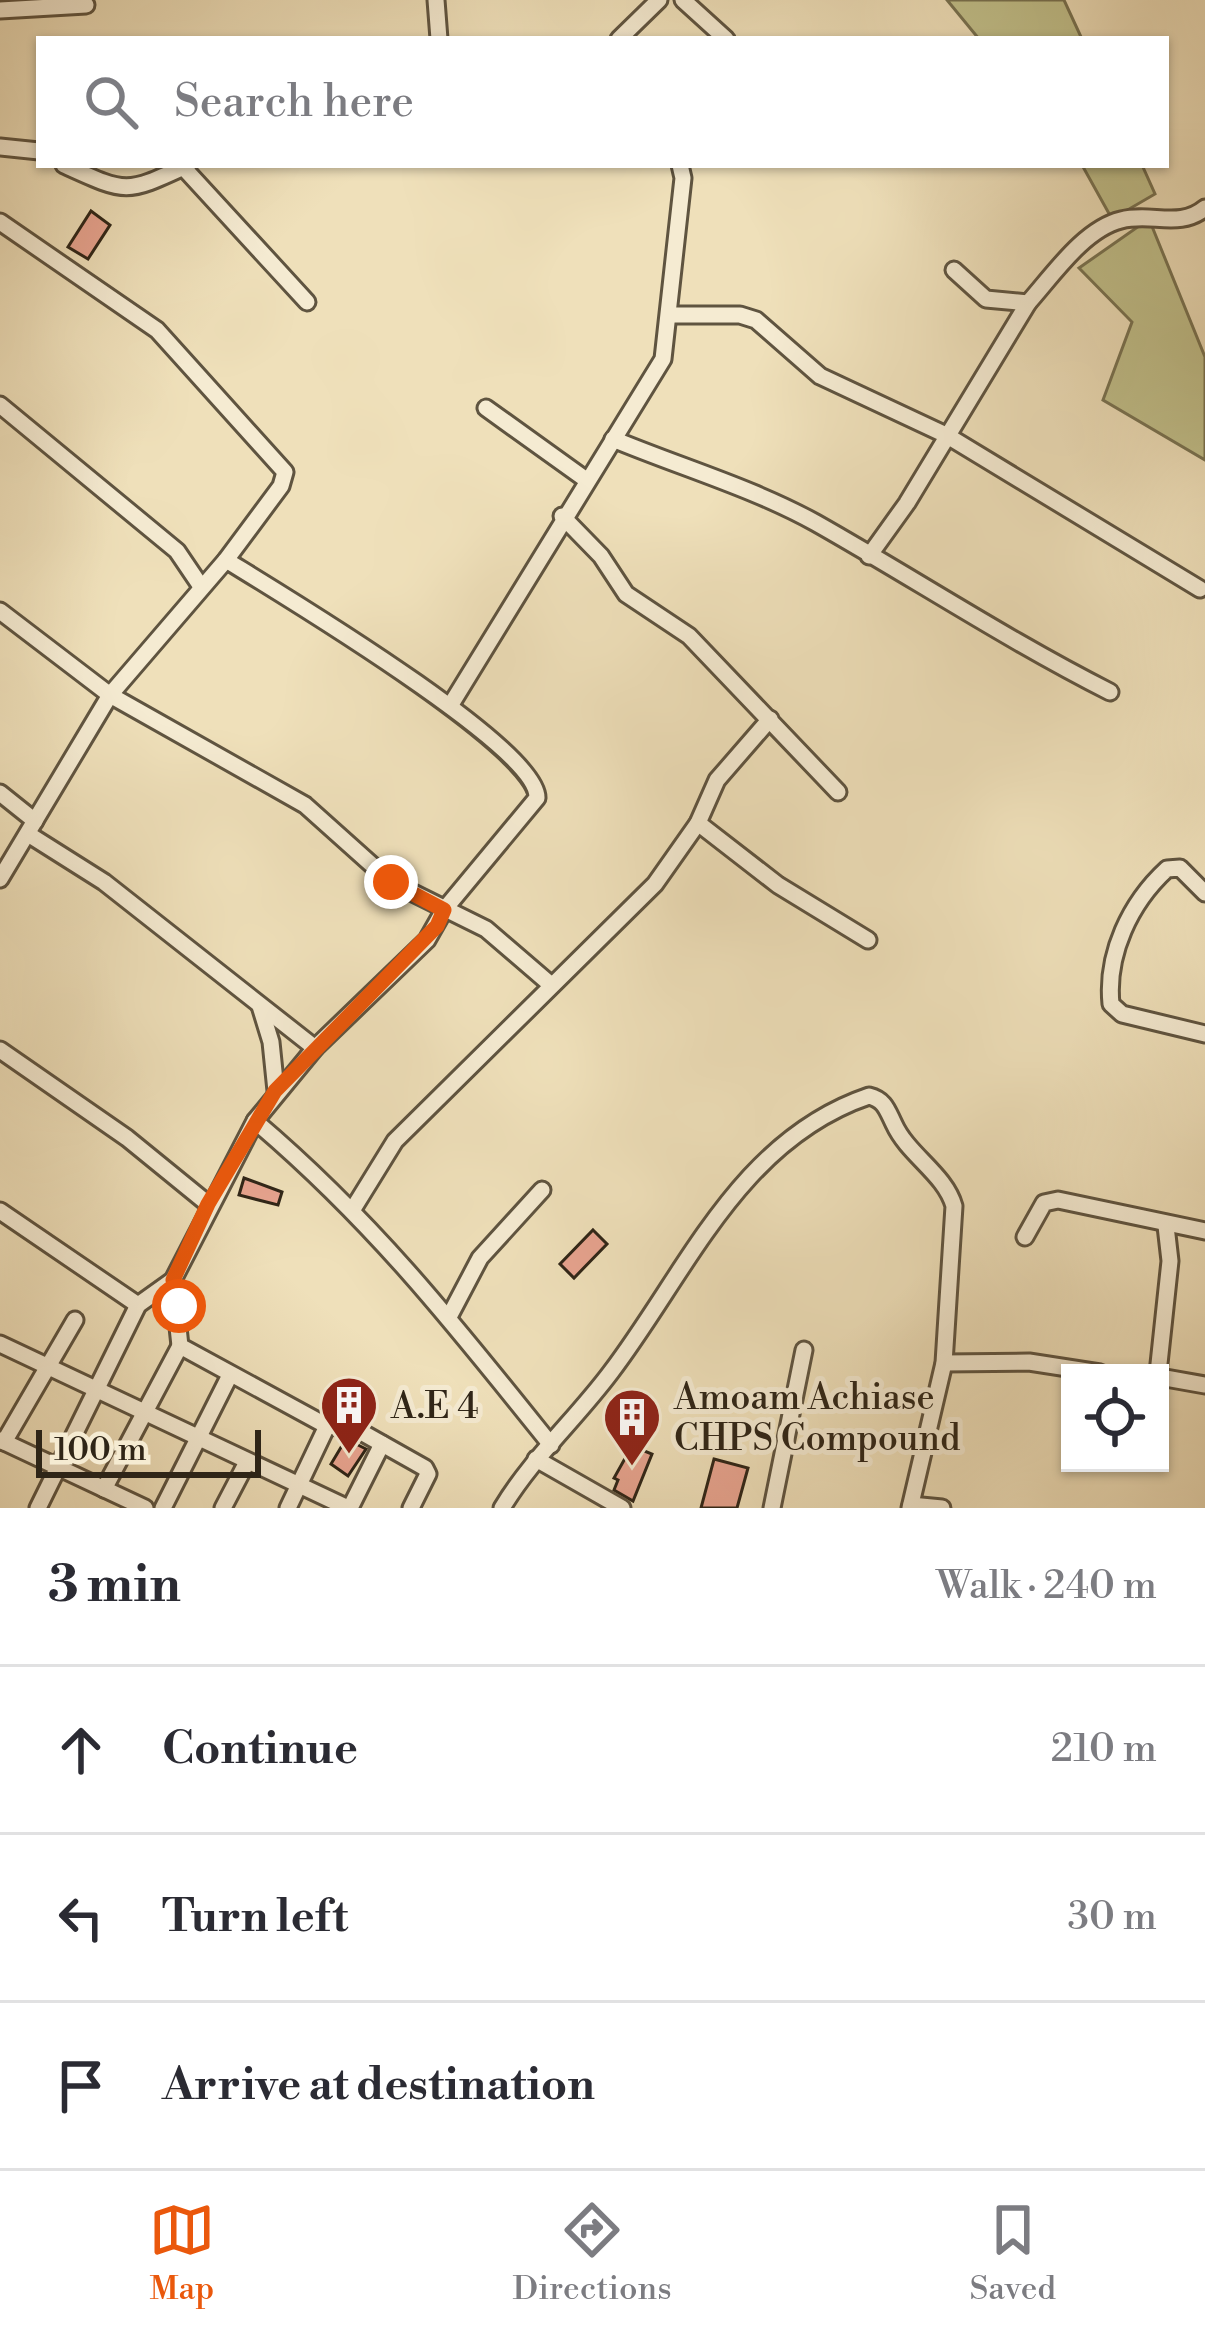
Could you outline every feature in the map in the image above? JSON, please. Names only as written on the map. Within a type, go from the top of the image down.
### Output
[{"type":"street","points":[[436,0],[439,36]]},
{"type":"street","points":[[622,36],[659,0]]},
{"type":"street","points":[[683,0],[723,36]]},
{"type":"street","points":[[0,10],[86,5]]},
{"type":"street","points":[[0,147],[36,151]]},
{"type":"street","points":[[71,168],[117,189],[132,190],[182,168]]},
{"type":"street","points":[[188,168],[307,302]]},
{"type":"street","points":[[450,706],[562,516],[663,359],[671,315],[681,168]]},
{"type":"street","points":[[869,556],[907,503],[1028,303],[1106,225],[1141,217],[1190,219],[1205,208]]},
{"type":"street","points":[[0,222],[158,330],[285,472],[281,486],[226,560],[110,695],[0,879]]},
{"type":"street","points":[[954,270],[986,299],[1028,303]]},
{"type":"street","points":[[671,315],[756,320],[820,376],[946,435],[1199,589]]},
{"type":"street","points":[[0,405],[177,551],[200,585]]},
{"type":"street","points":[[486,408],[585,479]]},
{"type":"street","points":[[613,439],[813,521],[968,609],[1014,644],[1110,692]]},
{"type":"street","points":[[562,516],[640,608],[688,636],[838,792]]},
{"type":"street","points":[[38,1508],[138,1305],[173,1280],[208,1204],[275,1091],[427,940],[444,910],[533,807],[538,792],[531,779],[450,706],[226,560]]},
{"type":"street","points":[[0,610],[110,695],[305,805],[391,882],[486,929],[550,984]]},
{"type":"street","points":[[353,1209],[395,1141],[655,884],[698,823],[717,780],[770,719]]},
{"type":"street","points":[[0,793],[32,827],[315,1048]]},
{"type":"street","points":[[698,823],[778,885],[868,940]]},
{"type":"street","points":[[1205,892],[1180,868],[1167,869],[1153,882],[1116,947],[1109,991],[1111,1004],[1122,1014],[1205,1034]]},
{"type":"street","points":[[258,1001],[271,1042],[275,1091]]},
{"type":"street","points":[[0,1050],[127,1138],[208,1204]]},
{"type":"street","points":[[502,1508],[623,1356],[731,1195],[779,1148],[869,1096],[880,1099],[901,1139],[952,1199],[944,1363],[911,1507],[942,1508]]},
{"type":"street","points":[[255,1121],[353,1209],[450,1315],[551,1445]]},
{"type":"street","points":[[450,1315],[480,1258],[542,1190]]},
{"type":"street","points":[[1024,1238],[1038,1210],[1051,1200],[1205,1231]]},
{"type":"street","points":[[0,1210],[138,1305]]},
{"type":"street","points":[[1160,1364],[1170,1261],[1166,1226]]},
{"type":"street","points":[[104,1489],[180,1346],[173,1280]]},
{"type":"street","points":[[75,1319],[2,1441],[145,1508]]},
{"type":"street","points":[[0,1344],[46,1370],[349,1508],[382,1444]]},
{"type":"street","points":[[180,1346],[327,1426],[354,1428],[428,1471],[411,1508]]},
{"type":"street","points":[[772,1508],[804,1350]]},
{"type":"street","points":[[944,1363],[1029,1362],[1061,1367]]},
{"type":"street","points":[[164,1508],[230,1375]]},
{"type":"street","points":[[1169,1377],[1205,1385]]},
{"type":"street","points":[[288,1508],[327,1426]]},
{"type":"street","points":[[536,1460],[622,1508]]},
{"type":"street","points":[[223,1508],[248,1462]]},
{"type":"shaded area","points":[[947,0],[1064,0],[1081,36],[977,36]]},
{"type":"shaded area","points":[[1084,168],[1143,168],[1155,194],[1112,219]]},
{"type":"shaded area","points":[[1149,219],[1205,357],[1205,460],[1103,400],[1132,322],[1079,268]]},
{"type":"building","points":[[91,211],[110,225],[88,259],[68,247]]},
{"type":"building","points":[[244,1178],[282,1192],[278,1205],[239,1195]]},
{"type":"building","points":[[593,1230],[607,1244],[574,1278],[560,1264]]},
{"type":"building","name":"A.E 4","points":[[346,1439],[366,1449],[348,1476],[331,1464]]},
{"type":"building","name":"Amoam Achiase CHPS Compound","points":[[632,1446],[652,1454],[633,1501],[614,1490],[618,1480],[614,1478]]},
{"type":"building","points":[[714,1459],[748,1468],[737,1508],[701,1508]]},
{"type":"place","name":"A.E 4","points":[[349,1456]]},
{"type":"place","name":"Amoam Achiase CHPS Compound","points":[[632,1468]]},
{"type":"route","points":[[179,1306],[173,1280],[208,1204],[275,1091],[437,926],[444,910],[391,882]]}]
